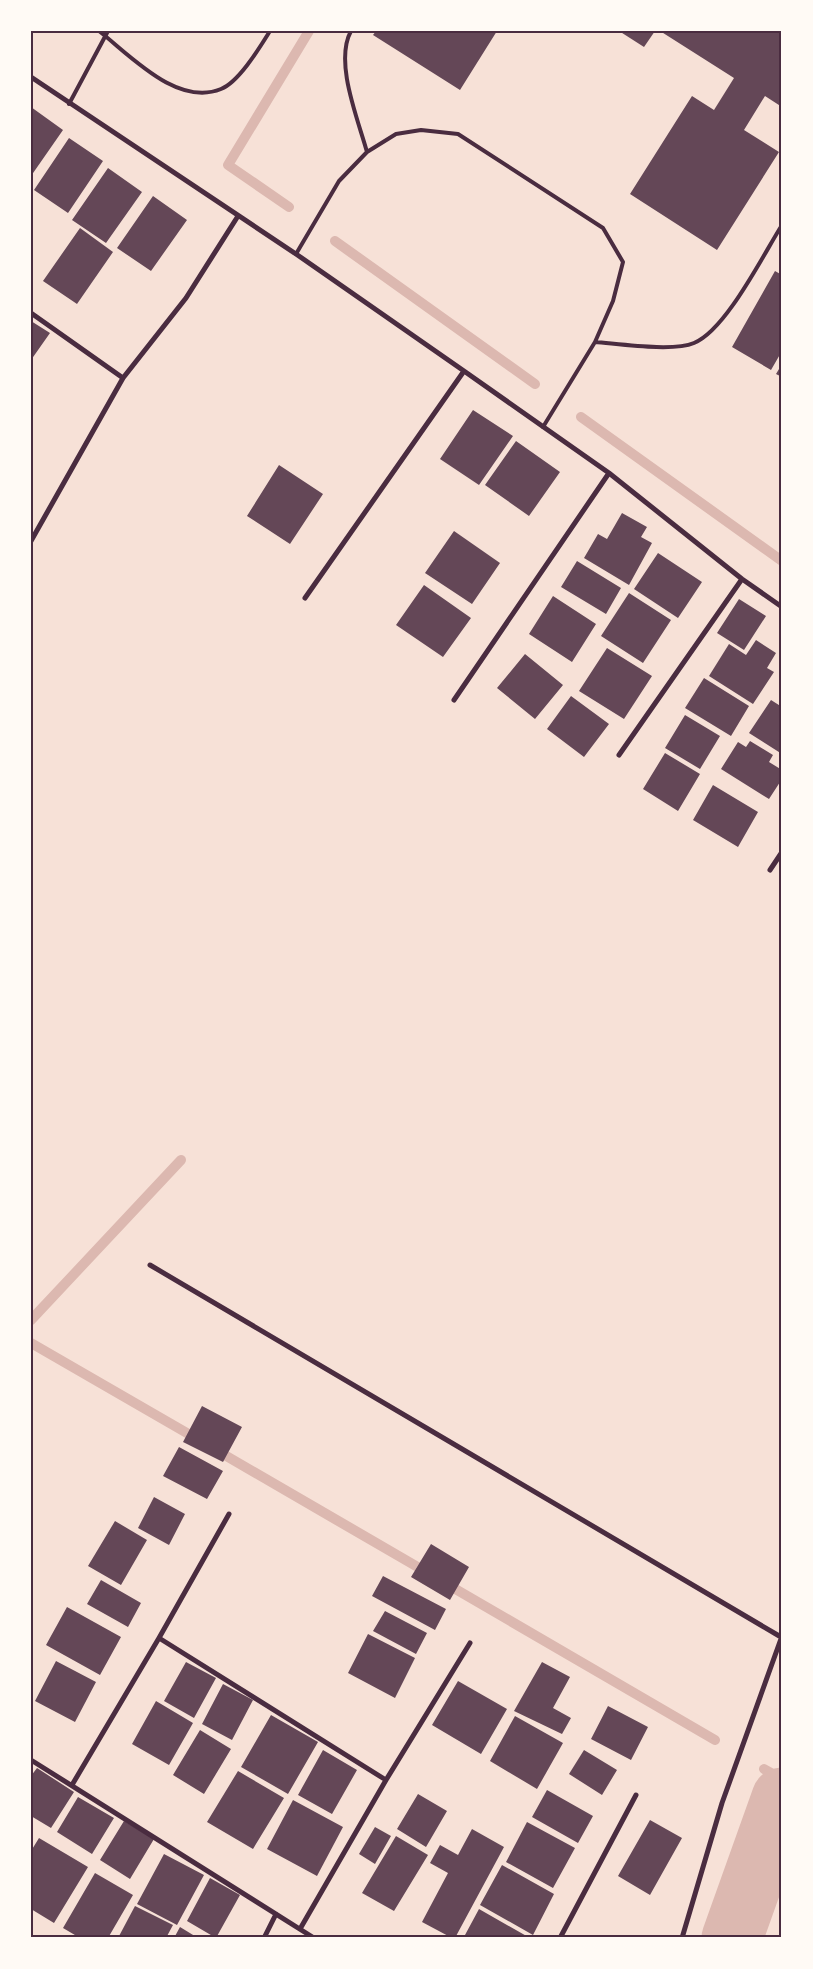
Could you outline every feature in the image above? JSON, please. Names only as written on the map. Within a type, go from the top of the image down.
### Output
[{"type":"street","points":[[31,77],[296,254],[609,473],[742,579],[782,607]]},
{"type":"street","points":[[31,541],[123,378],[186,298],[238,216]]},
{"type":"street","points":[[31,313],[123,378]]},
{"type":"street","points":[[305,598],[464,371]]},
{"type":"street","points":[[454,700],[609,473]]},
{"type":"street","points":[[31,526],[37,530]]},
{"type":"street","points":[[619,755],[742,579]]},
{"type":"street","points":[[770,870],[782,852]]},
{"type":"street","points":[[150,1264],[782,1637],[722,1803],[682,1938]]},
{"type":"street","points":[[72,1785],[159,1638],[229,1514]]},
{"type":"street","points":[[159,1638],[386,1780]]},
{"type":"street","points":[[300,1929],[386,1780],[470,1644]]},
{"type":"street","points":[[31,1760],[314,1938]]},
{"type":"street","points":[[560,1938],[636,1795]]},
{"type":"street","points":[[264,1938],[276,1914]]},
{"type":"lane","points":[[99,31],[151,73],[174,86],[199,93],[222,89],[242,71],[270,31]]},
{"type":"lane","points":[[69,104],[108,31]]},
{"type":"lane","points":[[352,31],[346,41],[345,64],[367,152]]},
{"type":"lane","points":[[296,254],[339,181],[367,152],[396,134],[421,130],[458,134],[603,228],[623,262],[613,301],[595,342],[543,427]]},
{"type":"lane","points":[[595,342],[666,346],[694,343],[707,335],[728,313],[782,225]]},
{"type":"building","points":[[376,31],[497,31],[460,90],[373,35]]},
{"type":"building","points":[[619,31],[655,31],[644,47]]},
{"type":"building","points":[[660,31],[782,31],[782,107],[765,96],[744,130],[779,152],[717,250],[630,194],[692,96],[714,110],[734,78]]},
{"type":"building","points":[[31,107],[63,130],[31,176]]},
{"type":"building","points":[[69,138],[103,161],[68,213],[34,190]]},
{"type":"building","points":[[108,168],[142,192],[106,243],[72,220]]},
{"type":"building","points":[[153,196],[187,220],[151,271],[117,248]]},
{"type":"building","points":[[80,228],[113,252],[77,304],[43,281]]},
{"type":"building","points":[[775,271],[782,275],[782,351],[771,370],[732,347]]},
{"type":"building","points":[[31,321],[50,333],[31,360]]},
{"type":"building","points":[[782,364],[782,377],[776,374]]},
{"type":"building","points":[[473,410],[513,436],[479,485],[440,459]]},
{"type":"building","points":[[516,441],[560,472],[529,516],[485,485]]},
{"type":"building","points":[[279,465],[323,494],[290,544],[247,516]]},
{"type":"building","points":[[622,513],[647,527],[641,537],[652,543],[629,585],[584,558],[598,534],[607,539]]},
{"type":"building","points":[[454,531],[500,563],[472,604],[425,573]]},
{"type":"building","points":[[658,553],[702,582],[678,618],[634,589]]},
{"type":"building","points":[[577,561],[621,588],[606,614],[561,587]]},
{"type":"building","points":[[424,585],[471,618],[443,657],[396,625]]},
{"type":"building","points":[[629,593],[671,620],[643,663],[601,636]]},
{"type":"building","points":[[553,596],[596,624],[572,662],[529,634]]},
{"type":"building","points":[[739,599],[766,616],[744,650],[717,633]]},
{"type":"building","points":[[756,640],[776,653],[767,668],[774,672],[753,704],[709,676],[729,644],[746,655]]},
{"type":"building","points":[[607,648],[652,676],[624,719],[579,691]]},
{"type":"building","points":[[525,654],[563,685],[535,719],[497,688]]},
{"type":"building","points":[[704,678],[749,706],[731,736],[685,708]]},
{"type":"building","points":[[571,696],[609,724],[584,757],[547,729]]},
{"type":"building","points":[[771,700],[782,707],[782,754],[749,733]]},
{"type":"building","points":[[685,715],[720,736],[700,769],[665,748]]},
{"type":"building","points":[[750,741],[773,755],[769,762],[782,770],[782,779],[769,799],[721,769],[738,742],[746,747]]},
{"type":"building","points":[[665,753],[700,774],[678,811],[643,789]]},
{"type":"building","points":[[713,785],[758,812],[738,847],[693,820]]},
{"type":"building","points":[[202,1406],[242,1427],[223,1462],[183,1442]]},
{"type":"building","points":[[179,1447],[223,1471],[207,1499],[163,1476]]},
{"type":"building","points":[[154,1497],[185,1514],[169,1545],[138,1528]]},
{"type":"building","points":[[115,1521],[147,1540],[121,1585],[88,1566]]},
{"type":"building","points":[[431,1544],[469,1567],[450,1600],[411,1577]]},
{"type":"building","points":[[383,1576],[446,1609],[435,1630],[372,1596]]},
{"type":"building","points":[[101,1580],[141,1603],[128,1627],[87,1604]]},
{"type":"building","points":[[67,1607],[121,1637],[100,1675],[46,1645]]},
{"type":"building","points":[[385,1611],[427,1633],[416,1654],[373,1631]]},
{"type":"building","points":[[368,1634],[415,1658],[395,1698],[348,1673]]},
{"type":"building","points":[[56,1661],[96,1682],[75,1722],[35,1701]]},
{"type":"building","points":[[186,1662],[216,1678],[194,1718],[164,1701]]},
{"type":"building","points":[[542,1662],[570,1677],[553,1708],[571,1718],[562,1734],[514,1711]]},
{"type":"building","points":[[458,1681],[507,1709],[481,1754],[432,1725]]},
{"type":"building","points":[[223,1684],[253,1700],[232,1740],[202,1724]]},
{"type":"building","points":[[156,1701],[193,1723],[169,1765],[132,1744]]},
{"type":"building","points":[[608,1706],[648,1727],[631,1760],[591,1739]]},
{"type":"building","points":[[271,1715],[318,1742],[288,1794],[241,1767]]},
{"type":"building","points":[[515,1716],[563,1743],[537,1789],[490,1761]]},
{"type":"building","points":[[200,1730],[231,1749],[204,1794],[173,1775]]},
{"type":"building","points":[[323,1750],[357,1770],[332,1814],[298,1795]]},
{"type":"building","points":[[584,1750],[617,1770],[602,1795],[569,1774]]},
{"type":"building","points":[[37,1768],[74,1792],[51,1828],[31,1816],[31,1776]]},
{"type":"building","points":[[238,1771],[284,1798],[253,1849],[207,1822]]},
{"type":"building","points":[[547,1790],[593,1816],[578,1843],[532,1817]]},
{"type":"building","points":[[418,1794],[447,1811],[426,1847],[397,1829]]},
{"type":"building","points":[[78,1797],[114,1818],[92,1854],[57,1832]]},
{"type":"building","points":[[293,1800],[343,1827],[317,1876],[267,1849]]},
{"type":"building","points":[[650,1820],[682,1838],[650,1895],[618,1876]]},
{"type":"building","points":[[124,1821],[154,1839],[130,1879],[100,1860]]},
{"type":"building","points":[[527,1822],[575,1848],[553,1888],[506,1862]]},
{"type":"building","points":[[375,1827],[391,1836],[375,1864],[359,1854]]},
{"type":"building","points":[[472,1829],[504,1847],[455,1938],[452,1938],[422,1922],[448,1873],[430,1863],[440,1845],[458,1855]]},
{"type":"building","points":[[396,1836],[428,1855],[394,1911],[362,1893]]},
{"type":"building","points":[[39,1838],[88,1867],[54,1923],[31,1909],[31,1851]]},
{"type":"building","points":[[164,1854],[204,1875],[177,1925],[137,1904]]},
{"type":"building","points":[[502,1865],[554,1894],[533,1935],[480,1905]]},
{"type":"building","points":[[95,1873],[133,1895],[108,1938],[80,1938],[63,1928]]},
{"type":"building","points":[[210,1878],[240,1895],[216,1938],[187,1921]]},
{"type":"building","points":[[135,1906],[173,1925],[166,1938],[118,1938]]},
{"type":"building","points":[[479,1909],[530,1938],[471,1938],[465,1935]]},
{"type":"building","points":[[180,1927],[198,1938],[174,1938]]},
{"type":"waterway","points":[[289,207],[228,165],[309,31]]},
{"type":"waterway","points":[[335,241],[535,384]]},
{"type":"waterway","points":[[581,417],[782,561]]},
{"type":"waterway","points":[[31,1320],[181,1160]]},
{"type":"waterway","points":[[31,1343],[199,1440]]},
{"type":"waterway","points":[[216,1450],[428,1573]]},
{"type":"waterway","points":[[445,1583],[715,1740]]},
{"type":"waterway","points":[[764,1769],[782,1779]]},
{"type":"waterway","points":[[732,1938],[782,1798]]}]
